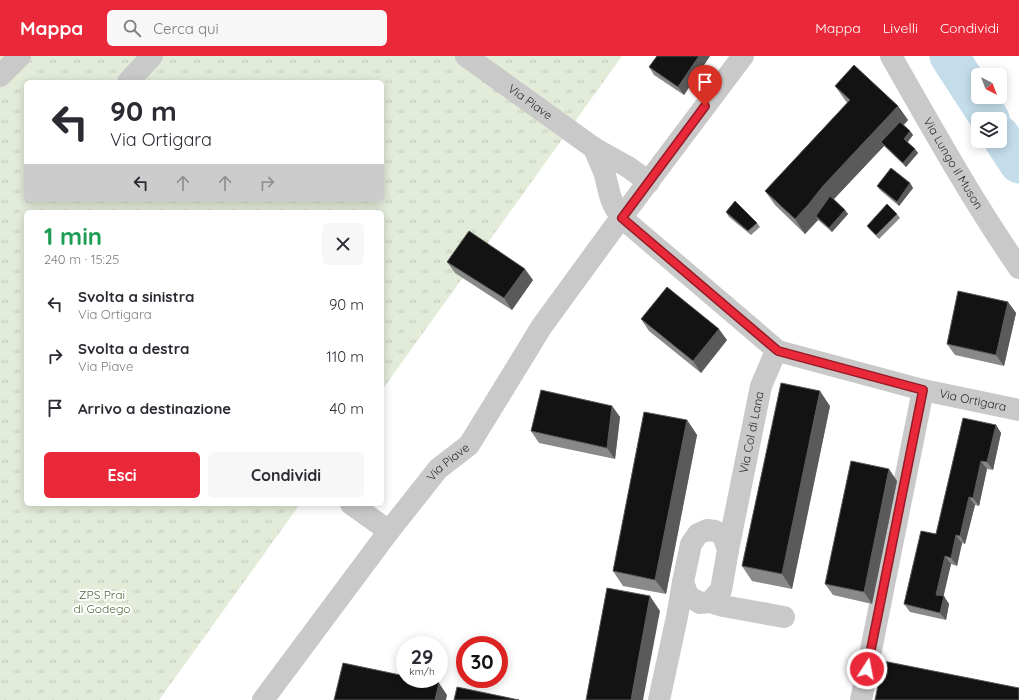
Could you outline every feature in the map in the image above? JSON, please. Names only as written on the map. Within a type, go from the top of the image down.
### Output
[{"type":"street","points":[[0,76],[20,56]]},
{"type":"street","points":[[130,80],[152,56]]},
{"type":"street","name":"Via Piave","points":[[466,56],[592,146],[649,182]]},
{"type":"street","name":"Via Piave","points":[[263,700],[389,531],[438,470],[469,445],[542,326],[743,56]]},
{"type":"street","name":"Via Lungo il Muson","points":[[891,56],[943,148],[1019,268]]},
{"type":"street","points":[[592,146],[604,173],[612,202],[622,218]]},
{"type":"street","name":"Via Ortigara","points":[[622,218],[778,351],[923,390],[1019,410]]},
{"type":"street","name":"Via Col di Lana","points":[[728,550],[761,386],[773,358],[778,351]]},
{"type":"street","points":[[861,700],[923,390]]},
{"type":"street","points":[[354,506],[389,531]]},
{"type":"street","points":[[715,531],[726,526],[735,516]]},
{"type":"street","points":[[659,700],[691,544],[698,534],[707,530],[715,531],[722,535],[728,550],[721,590],[705,602],[691,606],[677,617]]},
{"type":"street","points":[[683,582],[688,596],[705,602],[784,617]]},
{"type":"green space","name":"ZPS Prai di Godego","points":[[0,56],[622,56],[384,387],[384,210],[24,210],[24,506],[299,506],[159,700],[0,700]]},
{"type":"building","points":[[657,56],[699,56],[678,87],[649,67]]},
{"type":"building","points":[[854,65],[898,106],[823,186],[795,219],[765,191],[850,100],[835,86]]},
{"type":"building","points":[[900,122],[910,131],[904,139],[915,149],[903,163],[881,142]]},
{"type":"building","points":[[891,168],[910,183],[897,202],[877,186]]},
{"type":"building","points":[[830,196],[845,210],[829,228],[816,216]]},
{"type":"building","points":[[735,201],[757,223],[748,231],[726,212]]},
{"type":"building","points":[[887,204],[897,214],[876,235],[867,226]]},
{"type":"building","points":[[469,231],[525,269],[504,298],[447,262]]},
{"type":"building","points":[[667,287],[719,329],[693,361],[641,319]]},
{"type":"building","points":[[958,291],[1008,302],[996,355],[947,344]]},
{"type":"building","points":[[781,383],[820,391],[782,574],[742,566]]},
{"type":"building","points":[[541,390],[612,406],[607,448],[531,431]]},
{"type":"building","points":[[644,412],[687,420],[655,580],[613,571]]},
{"type":"building","points":[[963,418],[996,425],[987,462],[981,461],[973,498],[969,497],[960,536],[956,535],[951,558],[945,556],[936,595],[944,596],[940,613],[904,604],[921,531],[936,534]]},
{"type":"building","points":[[851,461],[889,469],[864,592],[825,584]]},
{"type":"building","points":[[607,588],[650,596],[631,700],[586,700]]},
{"type":"building","points":[[883,661],[1019,688],[1019,700],[875,700]]},
{"type":"building","points":[[343,663],[396,674],[396,688],[438,688],[435,700],[334,700]]},
{"type":"building","points":[[457,688],[462,688],[519,700],[454,700]]},
{"type":"waterway","points":[[949,56],[985,112]]},
{"type":"waterway","points":[[1007,146],[1019,164]]},
{"type":"route","points":[[705,106],[622,218],[778,351],[923,390],[867,669]]}]
